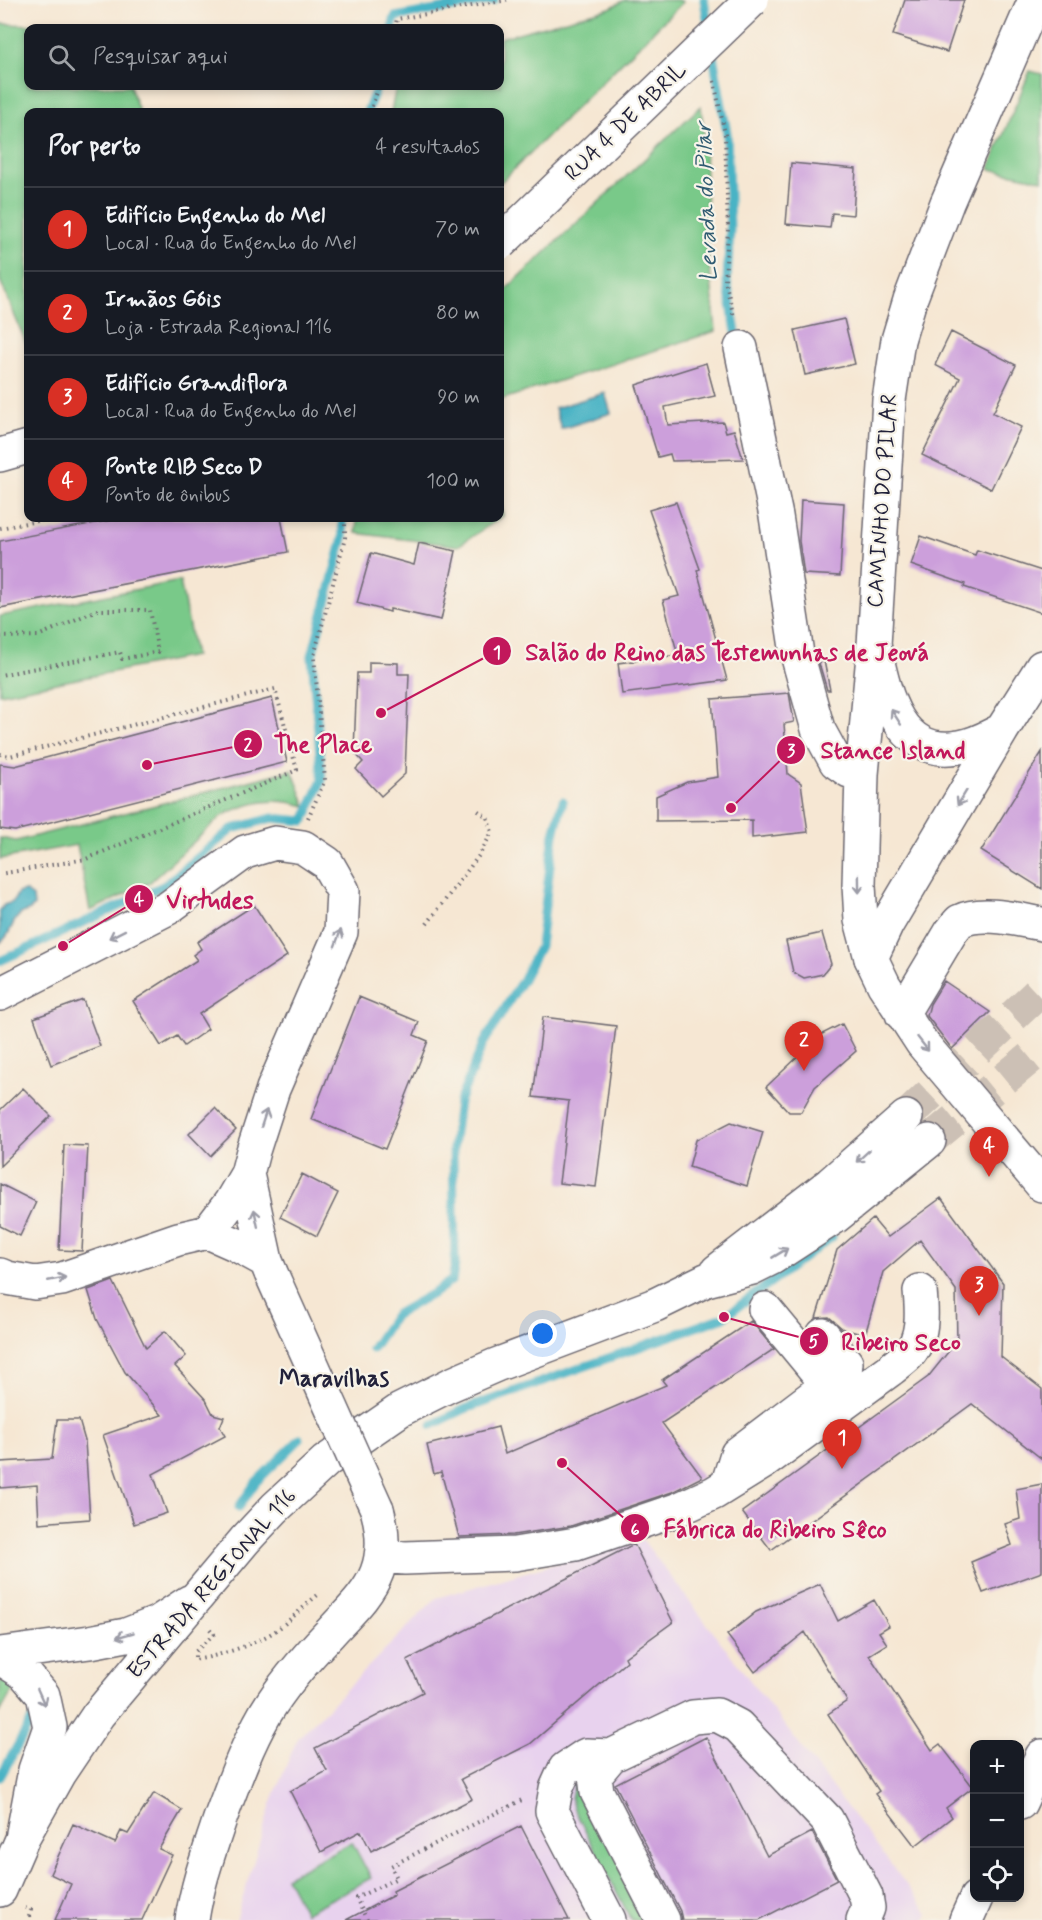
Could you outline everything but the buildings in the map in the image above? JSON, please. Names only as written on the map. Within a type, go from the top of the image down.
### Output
[{"type":"street","name":"RUA 4 DE ABRIL","points":[[504,239],[752,0]]},
{"type":"street","name":"CAMINHO DO PILAR","points":[[1035,0],[947,202],[910,300],[898,340],[889,400],[874,645],[862,774],[859,885],[861,920],[871,958],[884,985],[922,1043],[1042,1185]]},
{"type":"street","points":[[741,348],[776,516],[797,654],[818,729],[836,762],[849,771],[862,774]]},
{"type":"street","points":[[0,455],[24,448]]},
{"type":"street","points":[[874,645],[885,693],[892,710],[907,731],[917,739],[937,747],[953,748],[978,742],[1002,730]]},
{"type":"street","points":[[871,958],[884,929],[1042,667]]},
{"type":"street","points":[[0,994],[168,908],[245,852],[276,843],[303,847],[327,863],[343,891],[341,932],[273,1089],[247,1174],[230,1203],[208,1232]]},
{"type":"street","points":[[902,1014],[959,922],[977,917],[1002,917],[1042,924]]},
{"type":"street","name":"ESTRADA REGIONAL 116","points":[[706,1280],[743,1249],[830,1185],[906,1117]]},
{"type":"street","name":"ESTRADA REGIONAL 116","points":[[0,1890],[23,1837],[58,1773],[98,1715],[200,1611],[245,1540],[326,1461],[400,1410],[450,1385],[496,1365],[655,1305],[706,1280],[752,1268],[799,1242],[836,1217],[929,1141]]},
{"type":"street","points":[[192,1920],[198,1887],[225,1807],[245,1754],[263,1716],[300,1665],[364,1596],[378,1571],[383,1540],[377,1509],[268,1267],[247,1174]]},
{"type":"street","points":[[0,1275],[35,1283],[62,1279],[178,1239],[208,1232],[248,1250],[268,1267]]},
{"type":"street","points":[[381,1556],[405,1558],[515,1554],[576,1544],[679,1509],[728,1485],[788,1444],[910,1353],[918,1336],[922,1314],[920,1291]]},
{"type":"street","points":[[765,1309],[827,1384]]},
{"type":"street","points":[[728,1485],[737,1454],[845,1372],[846,1363],[823,1335]]},
{"type":"street","points":[[0,1656],[126,1635],[157,1623],[200,1611]]},
{"type":"street","points":[[0,1656],[24,1672],[43,1695],[50,1727],[34,1770],[23,1837]]},
{"type":"street","points":[[663,1920],[597,1792],[594,1776],[611,1756],[693,1717],[717,1715],[738,1726],[827,1820],[866,1896],[868,1908],[863,1920]]},
{"type":"street","points":[[609,1920],[552,1811],[556,1789],[565,1769],[586,1755],[611,1756]]},
{"type":"street","points":[[1024,1794],[1042,1756]]},
{"type":"street","points":[[1024,1805],[1042,1786]]},
{"type":"street","points":[[966,1920],[974,1902]]},
{"type":"path","points":[[395,24],[397,19],[507,0]]},
{"type":"path","points":[[712,70],[725,134],[728,229],[725,281],[741,348]]},
{"type":"path","points":[[371,108],[378,90]]},
{"type":"path","points":[[0,528],[24,522]]},
{"type":"path","points":[[305,823],[325,780],[314,656],[345,538],[345,522]]},
{"type":"path","points":[[0,637],[38,636],[97,610],[150,610],[158,652],[122,659],[120,652],[0,675]]},
{"type":"path","points":[[0,754],[10,756],[275,689],[297,770],[86,859],[0,874]]},
{"type":"path","points":[[427,924],[480,854],[492,831],[487,817],[477,810]]},
{"type":"path","points":[[200,1611],[214,1634],[195,1652],[195,1660],[213,1657],[264,1638],[281,1627],[324,1591]]},
{"type":"path","points":[[367,1920],[356,1899],[397,1878],[391,1866],[524,1799]]},
{"type":"path","points":[[28,1920],[31,1910]]},
{"type":"shaded area","points":[[642,1539],[928,1913],[925,1920],[236,1920],[271,1804],[299,1737],[436,1598]]},
{"type":"green space","points":[[625,0],[678,0],[683,2],[504,179],[504,108],[392,108],[395,90],[504,90],[504,37],[610,8]]},
{"type":"green space","points":[[0,24],[24,25],[24,90],[131,90],[138,108],[24,108],[24,338],[0,280]]},
{"type":"green space","points":[[1030,71],[1042,74],[1042,180],[989,169]]},
{"type":"green space","points":[[701,106],[705,148],[708,250],[716,331],[504,399],[504,291]]},
{"type":"green space","points":[[357,522],[494,522],[458,546],[356,533]]},
{"type":"green space","points":[[180,581],[195,656],[0,694],[0,616]]},
{"type":"green space","points":[[292,770],[306,806],[274,801],[253,804],[232,811],[222,816],[149,883],[90,911],[77,845],[0,859],[0,838],[16,841]]},
{"type":"green space","points":[[0,1681],[5,1681],[14,1688],[0,1713]]},
{"type":"green space","points":[[577,1771],[648,1915],[639,1920],[631,1920],[573,1807],[571,1799]]},
{"type":"green space","points":[[352,1842],[371,1878],[305,1913],[286,1877]]},
{"type":"water","points":[[605,393],[611,413],[561,429],[555,408]]},
{"type":"water","points":[[25,891],[33,897],[34,906],[15,920],[7,936],[0,943],[0,911],[4,905],[13,902],[18,893]]},
{"type":"waterway","name":"Levada do Pilar","points":[[393,24],[395,17],[494,0]]},
{"type":"waterway","name":"Levada do Pilar","points":[[704,0],[709,30]]},
{"type":"waterway","name":"Levada do Pilar","points":[[712,50],[727,133],[730,229],[727,281],[736,332]]},
{"type":"waterway","name":"Levada do Pilar","points":[[369,108],[375,90]]},
{"type":"waterway","name":"Levada do Pilar","points":[[0,961],[165,885],[232,829],[272,818],[304,821],[322,780],[312,656],[343,538],[342,522]]},
{"type":"waterway","points":[[372,1349],[395,1315],[452,1280],[455,1264],[453,1148],[459,1102],[483,1044],[523,979],[540,946],[554,834],[563,801]]},
{"type":"waterway","points":[[432,1425],[465,1409],[724,1317],[832,1237]]},
{"type":"waterway","points":[[239,1507],[256,1482],[300,1439]]},
{"type":"waterway","points":[[0,1777],[33,1718]]},
{"type":"tunnel","points":[[906,1117],[1042,989]]},
{"type":"tunnel","points":[[929,1141],[1042,1048]]},
{"type":"place","name":"Salão do Reino das Testemunhas de Jeová","points":[[381,713]]},
{"type":"place","name":"The Place","points":[[147,765]]},
{"type":"place","name":"Stance Island","points":[[731,808]]},
{"type":"place","name":"Virtudes","points":[[63,946]]},
{"type":"place","name":"Irmãos Góis","points":[[804,1071]]},
{"type":"place","name":"Ponte RIB Seco D","points":[[989,1177]]},
{"type":"place","name":"Edifício Grandiflora","points":[[979,1316]]},
{"type":"place","name":"Ribeiro Seco","points":[[724,1317]]},
{"type":"place","name":"Fábrica do Ribeiro Sêco","points":[[562,1463]]},
{"type":"place","name":"Edifício Engenho do Mel","points":[[842,1469]]},
{"type":"district","name":"Maravilhas","points":[[334,1379]]}]
